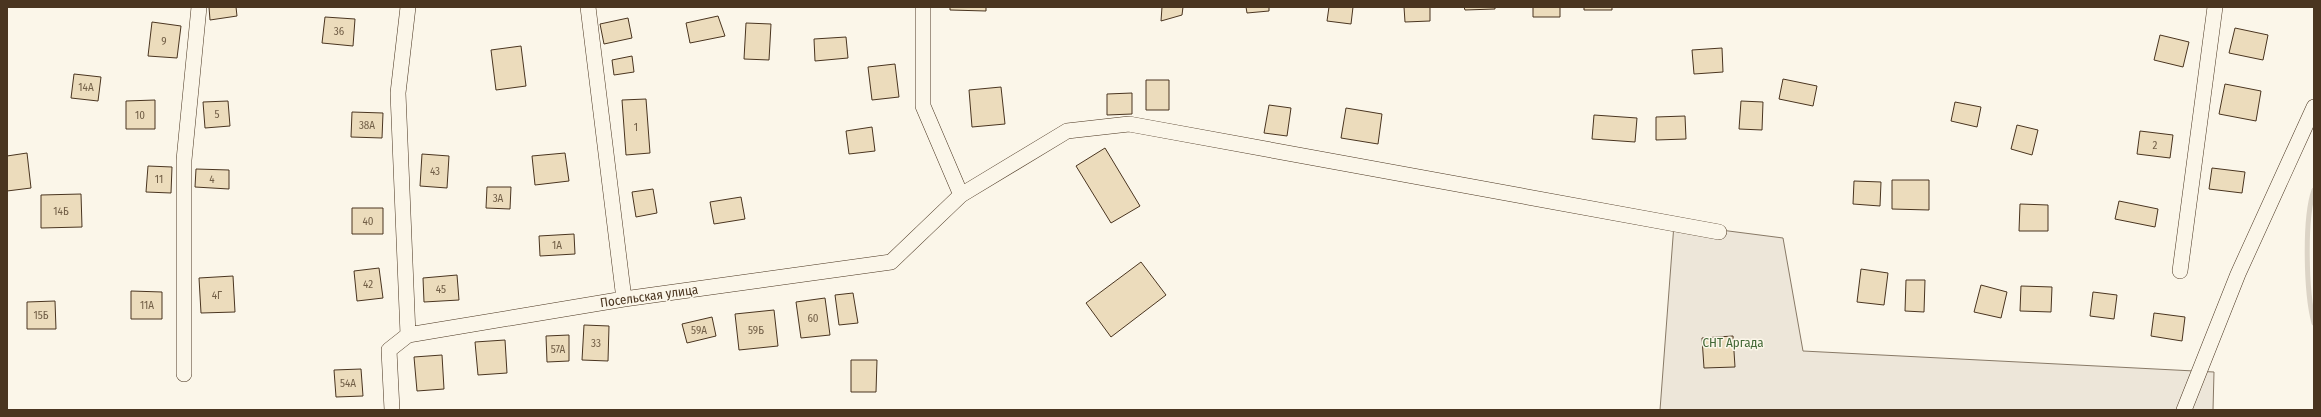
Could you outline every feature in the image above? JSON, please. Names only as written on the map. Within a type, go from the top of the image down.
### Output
[{"type":"street","points":[[184,374],[184,160],[199,7]]},
{"type":"street","points":[[392,410],[389,350],[408,336],[398,93],[408,7]]},
{"type":"street","points":[[588,7],[624,299]]},
{"type":"street","points":[[923,7],[923,106],[961,195],[1067,131],[1129,124],[1719,232]]},
{"type":"street","points":[[2180,271],[2215,7]]},
{"type":"street","points":[[2184,410],[2238,274],[2314,107]]},
{"type":"street","name":"Посельская улица","points":[[408,336],[624,299],[891,262],[961,195]]},
{"type":"green space","name":"СНТ Аргада","points":[[1674,224],[1783,238],[1803,351],[2214,372],[2213,410],[1660,410]]},
{"type":"building","points":[[209,7],[236,7],[237,16],[210,20]]},
{"type":"building","points":[[950,7],[986,7],[986,11],[950,10]]},
{"type":"building","points":[[1162,7],[1183,7],[1182,15],[1161,21]]},
{"type":"building","points":[[1246,7],[1269,7],[1269,11],[1247,13]]},
{"type":"building","points":[[1329,7],[1353,7],[1351,24],[1327,21]]},
{"type":"building","points":[[1404,7],[1430,7],[1430,21],[1405,22]]},
{"type":"building","points":[[1464,7],[1495,7],[1495,9],[1465,10]]},
{"type":"building","points":[[1533,7],[1560,7],[1560,17],[1533,17]]},
{"type":"building","points":[[1584,7],[1612,7],[1612,10],[1584,10]]},
{"type":"building","points":[[718,16],[725,36],[690,43],[686,23]]},
{"type":"building","points":[[325,17],[355,19],[353,46],[322,43]]},
{"type":"building","points":[[628,18],[632,38],[604,44],[600,24]]},
{"type":"building","points":[[152,22],[181,26],[177,58],[148,56]]},
{"type":"building","points":[[746,23],[771,24],[769,60],[744,59]]},
{"type":"building","points":[[2235,28],[2268,35],[2263,60],[2229,53]]},
{"type":"building","points":[[2160,35],[2189,42],[2183,67],[2154,60]]},
{"type":"building","points":[[846,37],[848,58],[815,61],[814,39]]},
{"type":"building","points":[[521,46],[526,86],[496,90],[491,50]]},
{"type":"building","points":[[1722,48],[1723,72],[1694,74],[1692,50]]},
{"type":"building","points":[[632,56],[634,72],[614,75],[612,60]]},
{"type":"building","points":[[895,64],[899,97],[872,100],[868,67]]},
{"type":"building","points":[[74,74],[101,77],[98,101],[71,98]]},
{"type":"building","points":[[1783,79],[1817,86],[1813,106],[1779,99]]},
{"type":"building","points":[[1146,80],[1169,80],[1169,110],[1146,110]]},
{"type":"building","points":[[2225,84],[2261,91],[2256,121],[2219,114]]},
{"type":"building","points":[[1001,87],[1005,124],[972,127],[969,90]]},
{"type":"building","points":[[1132,93],[1132,114],[1107,115],[1107,94]]},
{"type":"building","points":[[646,99],[650,153],[626,155],[622,100]]},
{"type":"building","points":[[155,100],[155,129],[126,129],[126,101]]},
{"type":"building","points":[[228,101],[230,126],[205,128],[203,102]]},
{"type":"building","points":[[1741,101],[1763,102],[1762,130],[1739,129]]},
{"type":"building","points":[[1955,102],[1981,107],[1977,127],[1951,121]]},
{"type":"building","points":[[1269,105],[1291,108],[1287,136],[1264,133]]},
{"type":"building","points":[[1346,108],[1382,114],[1378,144],[1341,138]]},
{"type":"building","points":[[352,112],[383,113],[382,138],[351,137]]},
{"type":"building","points":[[1594,115],[1637,118],[1635,142],[1592,139]]},
{"type":"building","points":[[1685,116],[1686,139],[1656,140],[1656,117]]},
{"type":"building","points":[[2017,125],[2038,130],[2032,155],[2011,149]]},
{"type":"building","points":[[872,127],[875,151],[849,154],[846,131]]},
{"type":"building","points":[[2140,131],[2173,135],[2170,158],[2137,154]]},
{"type":"building","points":[[1105,148],[1140,206],[1111,223],[1076,166]]},
{"type":"building","points":[[27,153],[31,188],[7,191],[7,156]]},
{"type":"building","points":[[565,153],[569,181],[535,185],[532,156]]},
{"type":"building","points":[[422,154],[449,156],[447,188],[420,186]]},
{"type":"building","points":[[148,166],[172,167],[171,193],[146,192]]},
{"type":"building","points":[[2212,168],[2245,172],[2242,193],[2209,189]]},
{"type":"building","points":[[196,169],[229,170],[229,189],[195,187]]},
{"type":"building","points":[[1892,180],[1929,180],[1929,210],[1892,209]]},
{"type":"building","points":[[1854,181],[1881,182],[1880,206],[1853,204]]},
{"type":"building","points":[[487,187],[511,187],[510,209],[486,208]]},
{"type":"building","points":[[653,189],[657,213],[636,217],[632,192]]},
{"type":"building","points":[[81,194],[82,227],[41,228],[41,195]]},
{"type":"building","points":[[741,197],[745,219],[714,224],[710,202]]},
{"type":"building","points":[[2119,201],[2158,209],[2155,227],[2115,219]]},
{"type":"building","points":[[2020,204],[2048,205],[2048,231],[2019,231]]},
{"type":"building","points":[[352,208],[383,208],[383,234],[352,234]]},
{"type":"building","points":[[574,234],[575,254],[540,256],[539,236]]},
{"type":"building","points":[[1141,262],[1166,295],[1111,337],[1086,303]]},
{"type":"building","points":[[379,268],[383,298],[357,301],[354,271]]},
{"type":"building","points":[[1861,269],[1888,273],[1884,305],[1857,302]]},
{"type":"building","points":[[457,275],[459,300],[424,302],[423,278]]},
{"type":"building","points":[[233,276],[235,312],[201,313],[199,278]]},
{"type":"building","points":[[1906,280],[1925,280],[1924,312],[1905,311]]},
{"type":"building","points":[[1981,285],[2007,292],[2001,318],[1974,312]]},
{"type":"building","points":[[2021,286],[2052,287],[2051,312],[2020,311]]},
{"type":"building","points":[[131,291],[162,292],[162,319],[131,319]]},
{"type":"building","points":[[2093,292],[2117,295],[2114,319],[2090,316]]},
{"type":"building","points":[[853,293],[858,323],[839,325],[835,295]]},
{"type":"building","points":[[825,298],[830,335],[801,338],[796,302]]},
{"type":"building","points":[[55,301],[56,329],[27,329],[27,302]]},
{"type":"building","points":[[774,310],[778,346],[739,350],[735,314]]},
{"type":"building","points":[[2154,313],[2185,317],[2182,341],[2151,336]]},
{"type":"building","points":[[712,317],[716,336],[687,343],[682,324]]},
{"type":"building","points":[[584,325],[609,326],[608,361],[582,360]]},
{"type":"building","points":[[569,335],[569,361],[547,362],[546,336]]},
{"type":"building","points":[[1733,336],[1735,367],[1704,368],[1702,338]]},
{"type":"building","points":[[505,340],[507,373],[478,375],[475,342]]},
{"type":"building","points":[[442,355],[444,389],[417,391],[414,357]]},
{"type":"building","points":[[851,360],[877,360],[876,392],[851,392]]},
{"type":"building","points":[[361,369],[363,396],[336,397],[334,370]]},
{"type":"waterway","points":[[2314,190],[2307,237],[2309,294],[2314,323]]}]
